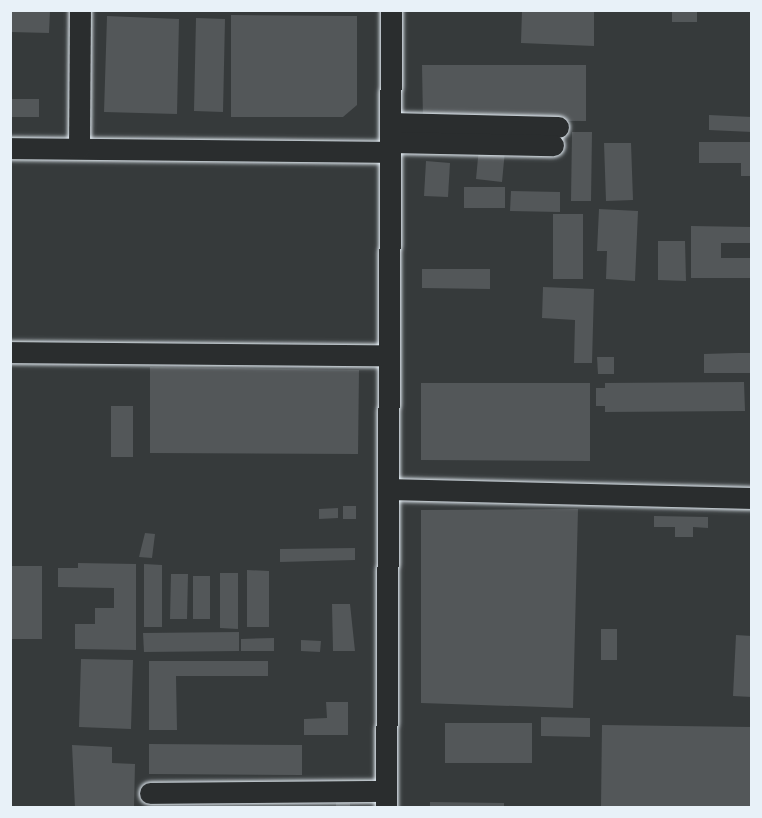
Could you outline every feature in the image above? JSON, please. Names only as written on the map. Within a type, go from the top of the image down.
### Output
[{"type":"lane","points":[[79,148],[80,10]]},
{"type":"lane","points":[[150,793],[386,799],[391,10]]},
{"type":"lane","points":[[10,147],[79,148],[555,136]]},
{"type":"lane","points":[[10,352],[389,355]]},
{"type":"lane","points":[[388,489],[752,498]]},
{"type":"shaded area","points":[[11,11],[751,11],[751,807],[11,807]]},
{"type":"building","points":[[10,10],[50,10],[49,33],[10,32]]},
{"type":"building","points":[[522,10],[594,10],[594,46],[521,43]]},
{"type":"building","points":[[672,10],[697,10],[697,22],[672,22]]},
{"type":"building","points":[[231,15],[357,16],[357,105],[343,117],[231,117]]},
{"type":"building","points":[[107,16],[179,19],[177,114],[104,112]]},
{"type":"building","points":[[196,18],[225,19],[223,112],[194,111]]},
{"type":"building","points":[[422,65],[586,65],[586,121],[423,120]]},
{"type":"building","points":[[10,99],[39,99],[39,117],[10,117]]},
{"type":"building","points":[[709,115],[752,117],[752,132],[709,130]]},
{"type":"building","points":[[572,132],[592,132],[591,201],[571,201]]},
{"type":"building","points":[[699,142],[752,142],[752,176],[741,176],[741,163],[699,163]]},
{"type":"building","points":[[604,143],[631,143],[633,200],[606,201]]},
{"type":"building","points":[[479,147],[505,150],[502,182],[476,179]]},
{"type":"building","points":[[426,161],[450,163],[448,197],[424,196]]},
{"type":"building","points":[[464,187],[505,187],[505,208],[464,208]]},
{"type":"building","points":[[511,191],[560,192],[560,212],[510,211]]},
{"type":"building","points":[[599,209],[638,211],[635,281],[606,279],[607,251],[597,251]]},
{"type":"building","points":[[553,214],[583,214],[583,279],[553,279]]},
{"type":"building","points":[[691,226],[752,227],[752,243],[721,243],[721,258],[752,258],[752,278],[691,278]]},
{"type":"building","points":[[658,241],[685,241],[686,281],[658,280]]},
{"type":"building","points":[[422,269],[490,269],[490,289],[422,288]]},
{"type":"building","points":[[543,287],[594,289],[592,363],[574,363],[575,320],[542,318]]},
{"type":"building","points":[[752,353],[752,373],[704,373],[704,354]]},
{"type":"building","points":[[597,357],[614,357],[614,374],[598,374]]},
{"type":"building","points":[[150,367],[359,370],[358,454],[150,453]]},
{"type":"building","points":[[744,382],[745,411],[605,412],[605,406],[596,406],[596,388],[605,388],[605,383]]},
{"type":"building","points":[[421,383],[590,383],[590,461],[421,460]]},
{"type":"building","points":[[111,406],[133,406],[133,457],[111,457]]},
{"type":"building","points":[[343,506],[356,506],[356,519],[343,519]]},
{"type":"building","points":[[338,508],[338,518],[319,519],[319,509]]},
{"type":"building","points":[[578,509],[573,708],[421,703],[421,510]]},
{"type":"building","points":[[654,516],[708,517],[708,528],[693,527],[693,537],[675,537],[675,527],[654,527]]},
{"type":"building","points":[[145,533],[155,534],[152,558],[139,557]]},
{"type":"building","points":[[355,548],[355,560],[280,562],[280,549]]},
{"type":"building","points":[[78,563],[136,564],[136,650],[75,649],[75,624],[95,624],[95,608],[114,608],[114,588],[58,587],[58,568],[78,568]]},
{"type":"building","points":[[144,564],[162,565],[162,627],[144,627]]},
{"type":"building","points":[[10,566],[42,566],[42,639],[10,639]]},
{"type":"building","points":[[247,570],[269,571],[269,627],[247,627]]},
{"type":"building","points":[[220,573],[238,573],[238,629],[220,628]]},
{"type":"building","points":[[171,574],[188,574],[187,619],[170,619]]},
{"type":"building","points":[[193,576],[210,576],[210,619],[193,619]]},
{"type":"building","points":[[332,604],[350,604],[355,651],[333,651]]},
{"type":"building","points":[[601,629],[617,629],[617,660],[601,660]]},
{"type":"building","points":[[239,632],[239,651],[144,652],[143,633]]},
{"type":"building","points":[[736,635],[752,636],[752,697],[733,696]]},
{"type":"building","points":[[274,638],[274,651],[241,651],[241,639]]},
{"type":"building","points":[[301,640],[321,641],[320,652],[301,651]]},
{"type":"building","points":[[81,659],[133,660],[131,729],[79,727]]},
{"type":"building","points":[[149,661],[268,661],[268,676],[176,676],[177,730],[149,730]]},
{"type":"building","points":[[326,702],[348,702],[348,735],[304,735],[304,719],[327,718]]},
{"type":"building","points":[[541,717],[590,718],[590,737],[541,736]]},
{"type":"building","points":[[445,723],[532,723],[532,763],[445,763]]},
{"type":"building","points":[[602,725],[752,727],[752,808],[601,808]]},
{"type":"building","points":[[149,744],[302,745],[302,775],[149,774]]},
{"type":"building","points":[[72,745],[112,747],[112,763],[135,764],[134,808],[75,808]]},
{"type":"building","points":[[336,796],[350,796],[350,808],[336,808]]},
{"type":"building","points":[[430,802],[504,803],[504,808],[430,808]]}]
